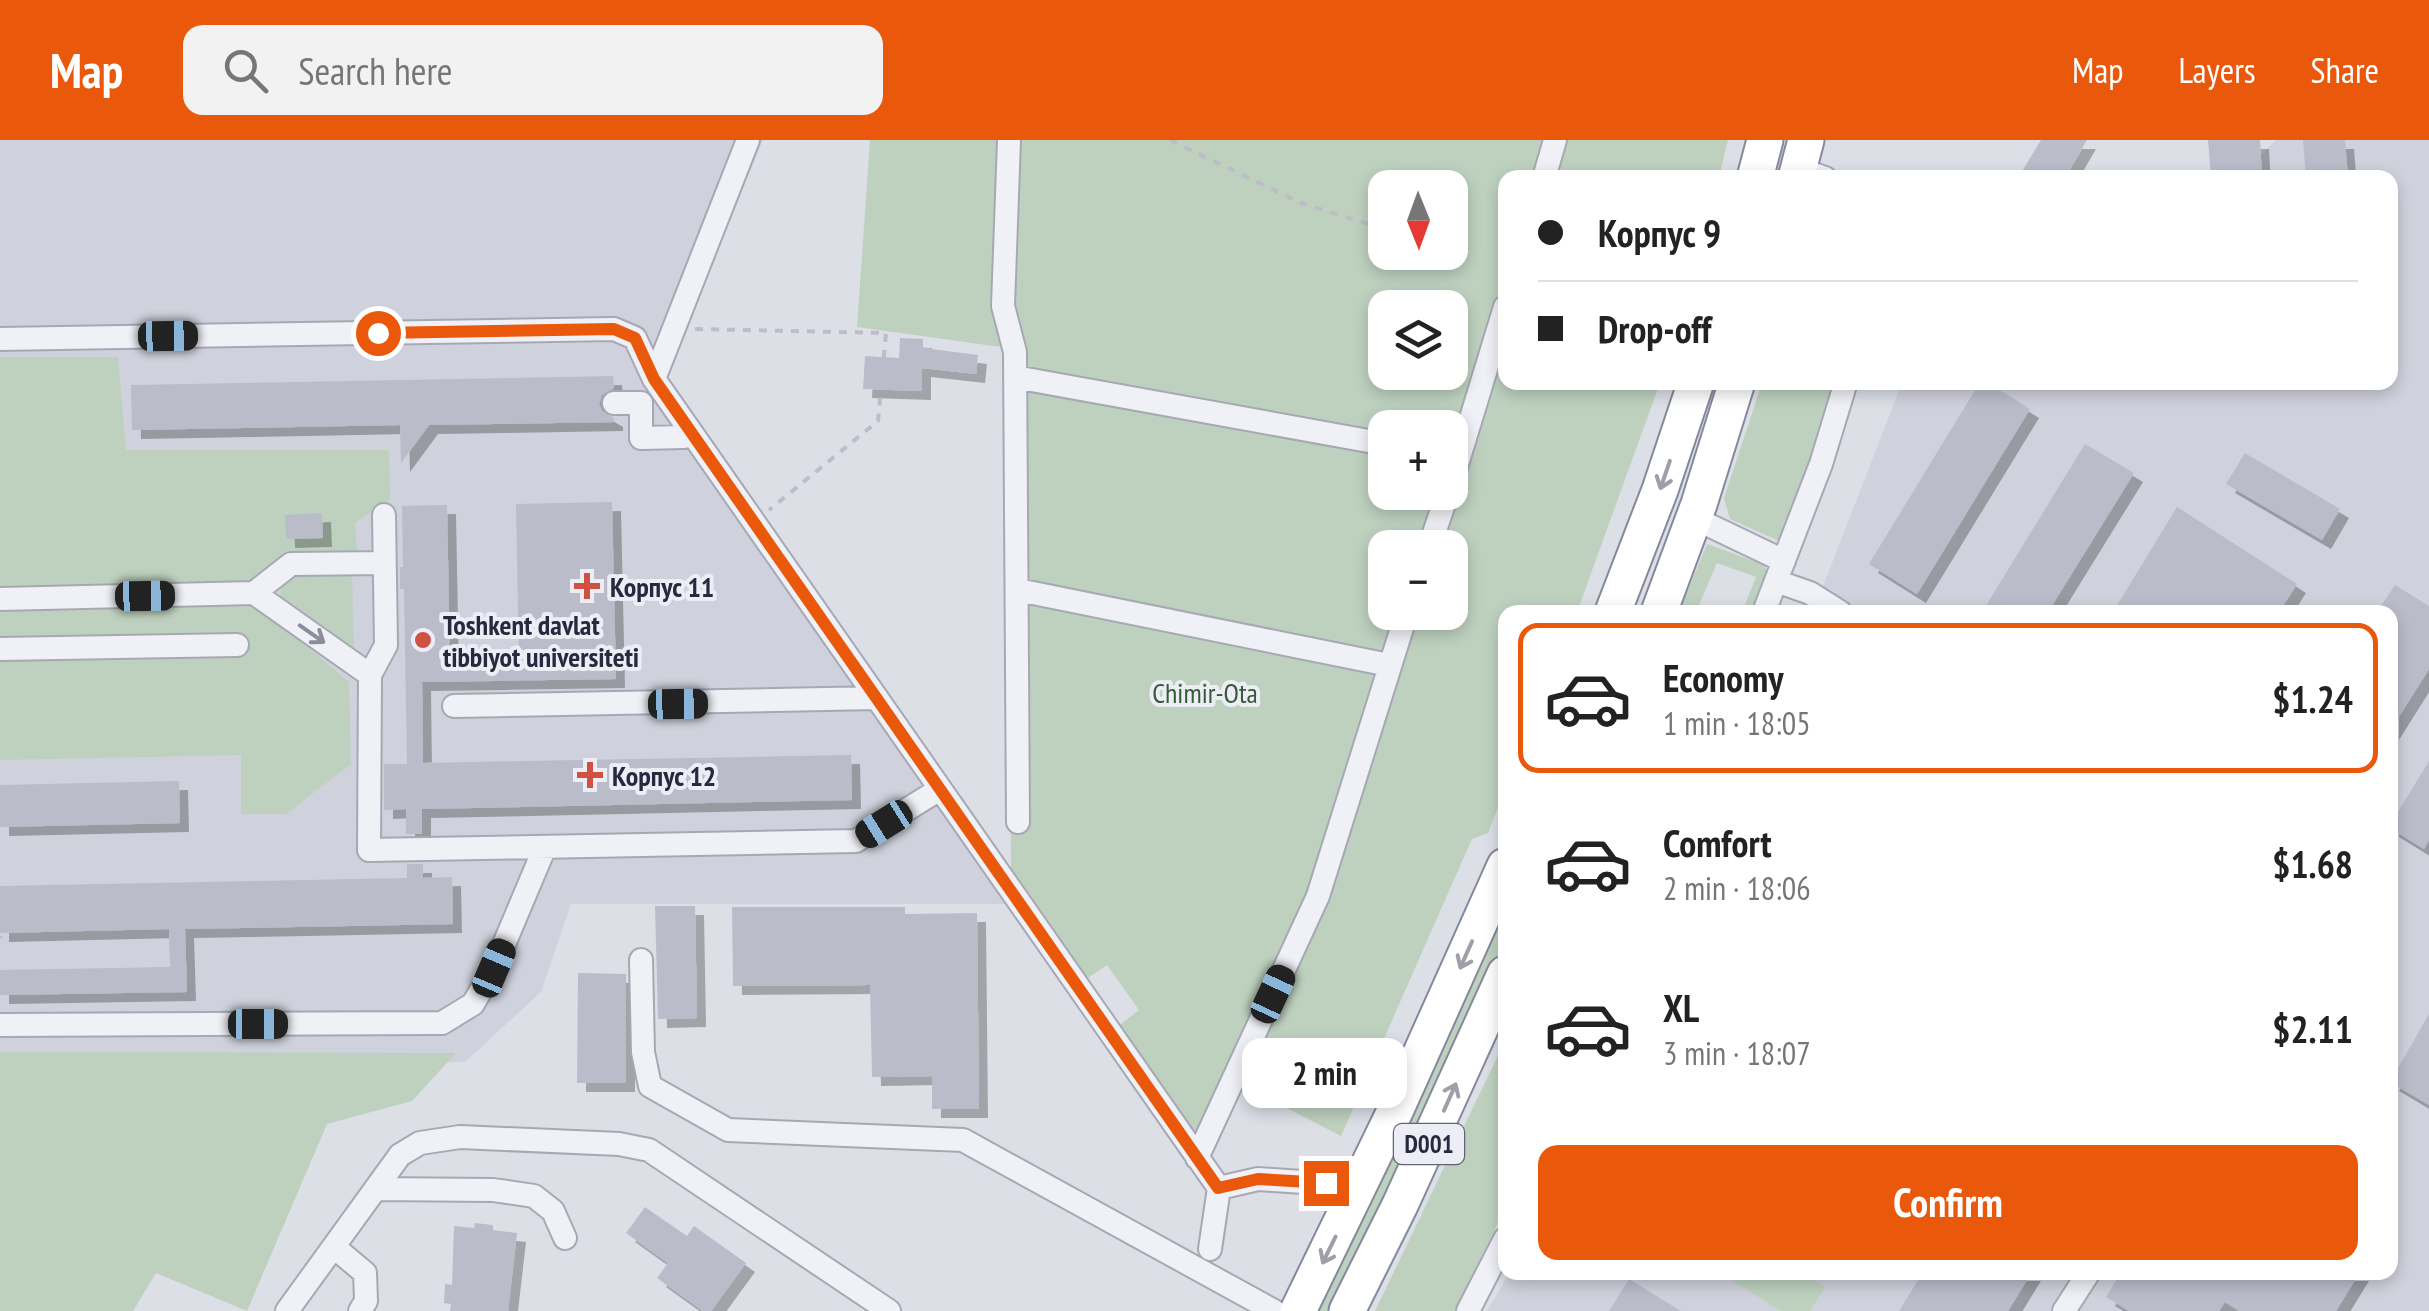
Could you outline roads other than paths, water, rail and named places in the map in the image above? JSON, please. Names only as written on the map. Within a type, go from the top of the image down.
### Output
[{"type":"highway","points":[[1757,170],[1765,140]]},
{"type":"highway","points":[[1616,605],[1693,390]]},
{"type":"highway","points":[[1662,605],[1734,390]]},
{"type":"highway","points":[[1634,558],[1674,574]]},
{"type":"highway","name":"D001","points":[[1298,1311],[1360,1186],[1498,881]]},
{"type":"highway","name":"D001","points":[[1347,1311],[1498,989]]},
{"type":"lane","points":[[654,379],[748,140]]},
{"type":"lane","points":[[1009,140],[1003,306],[1015,352],[1018,822]]},
{"type":"lane","points":[[1546,170],[1555,140]]},
{"type":"lane","points":[[1468,418],[1498,328]]},
{"type":"lane","points":[[0,339],[614,329],[635,338],[654,379],[1218,1188],[1210,1248]]},
{"type":"lane","points":[[1015,377],[1368,441]]},
{"type":"lane","points":[[1767,605],[1821,464],[1844,390]]},
{"type":"lane","points":[[614,404],[641,403],[641,438],[692,434]]},
{"type":"lane","points":[[384,515],[386,646],[370,675],[369,850],[856,841],[940,788]]},
{"type":"lane","points":[[1694,518],[1828,605]]},
{"type":"lane","points":[[254,593],[291,564],[384,563]]},
{"type":"lane","points":[[1018,590],[1389,665]]},
{"type":"lane","points":[[0,599],[254,593],[370,675]]},
{"type":"lane","points":[[1197,1158],[1318,896],[1401,630]]},
{"type":"lane","points":[[0,650],[237,645]]},
{"type":"lane","points":[[454,706],[877,698]]},
{"type":"lane","points":[[0,1025],[442,1023],[473,1004],[494,968],[545,847]]},
{"type":"lane","points":[[642,960],[643,1052],[650,1086],[728,1130],[963,1140],[1274,1311]]},
{"type":"lane","points":[[287,1311],[400,1155],[420,1144],[460,1138],[618,1144],[650,1150],[889,1311]]},
{"type":"lane","points":[[1218,1188],[1258,1179],[1360,1186]]},
{"type":"lane","points":[[376,1189],[493,1190],[534,1196],[552,1211],[565,1238]]},
{"type":"lane","points":[[334,1246],[365,1273],[366,1302],[360,1311]]},
{"type":"lane","points":[[1468,1311],[1498,1252]]},
{"type":"lane","points":[[2064,1311],[2084,1280]]},
{"type":"place","name":"Корпус 11","points":[[587,586]]},
{"type":"place","name":"Toshkent davlat tibbiyot universiteti","points":[[423,640]]},
{"type":"place","name":"Корпус 12","points":[[590,775]]},
{"type":"park label","name":"Chimir-Ota","points":[[1205,692]]}]
